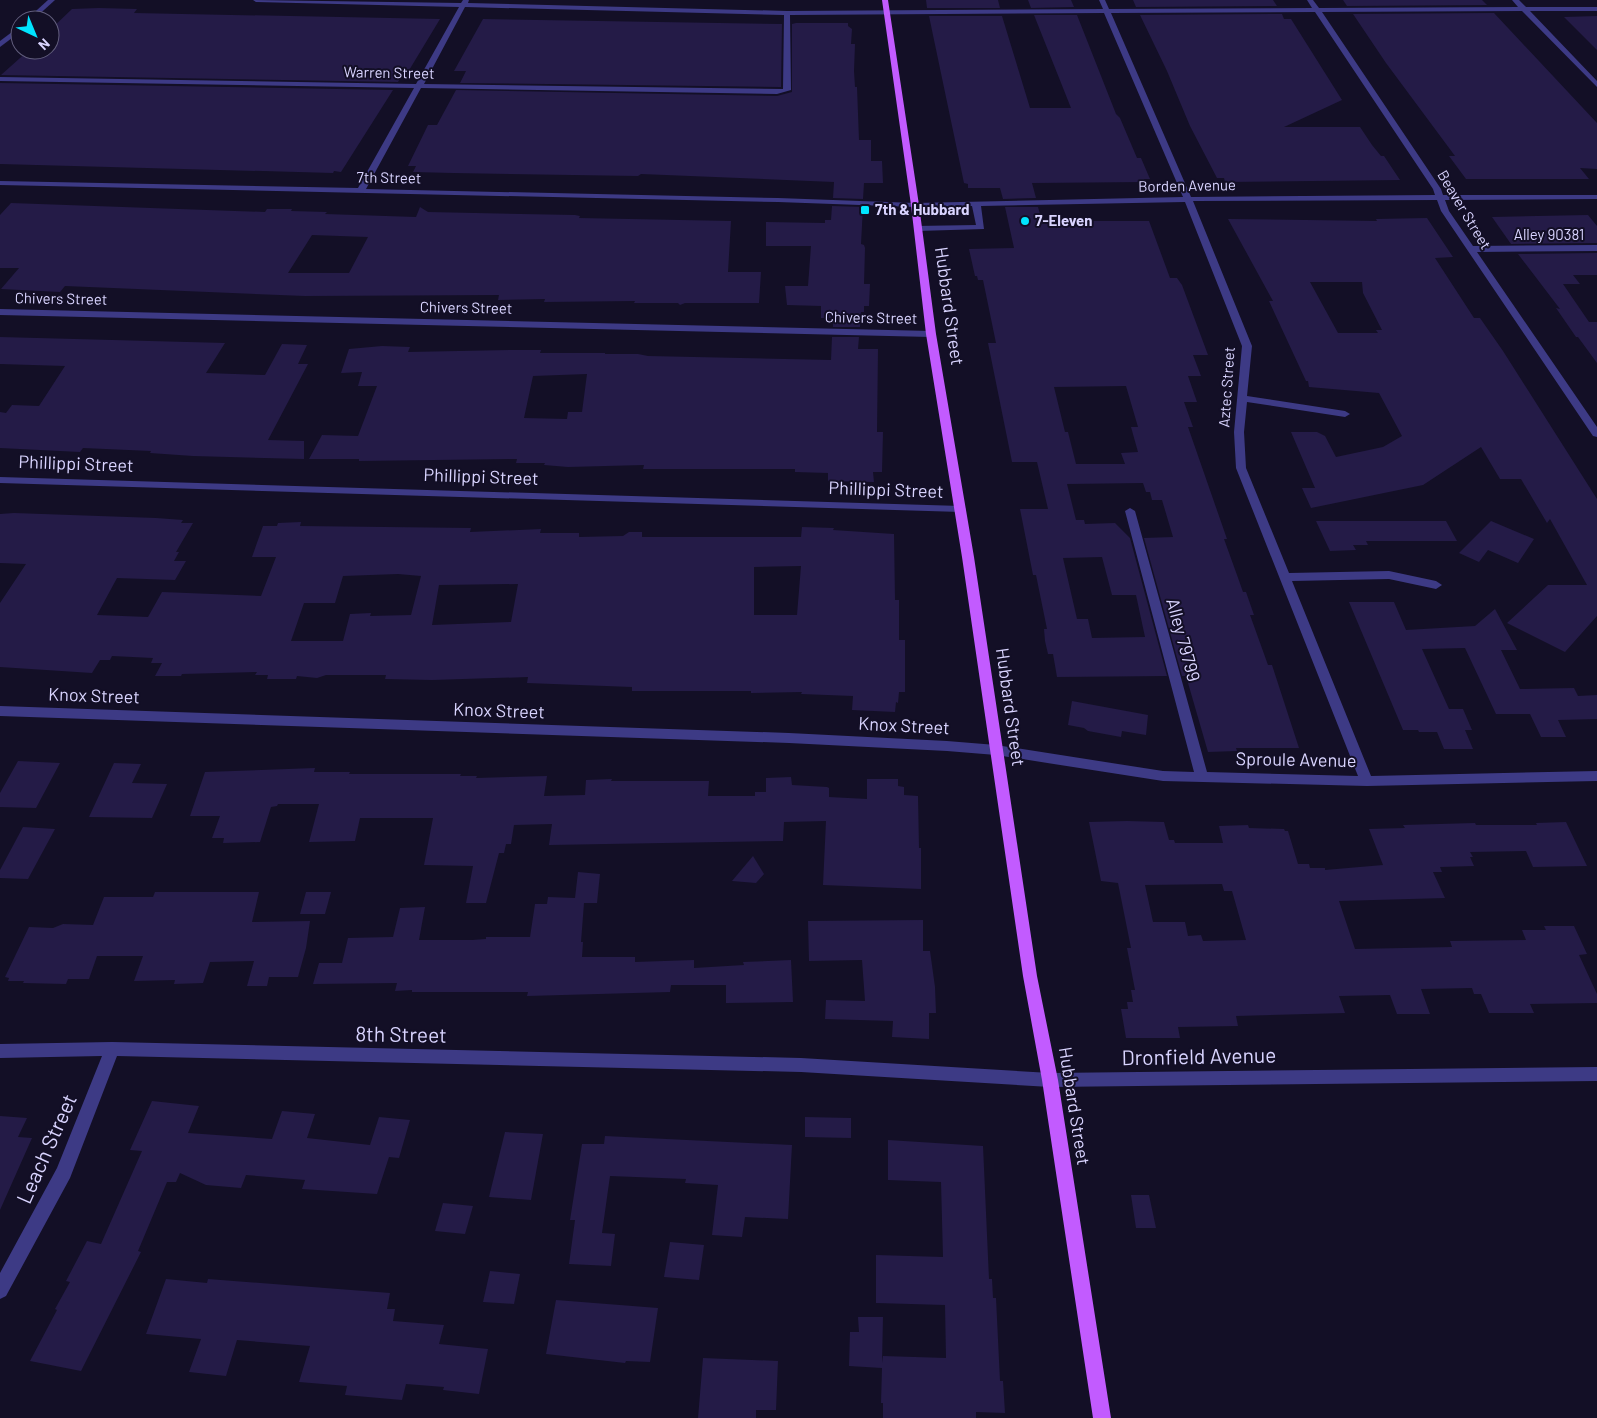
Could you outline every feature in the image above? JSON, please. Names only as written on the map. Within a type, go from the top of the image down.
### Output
[{"type":"main road","name":"Hubbard Street","points":[[885,0],[915,205],[931,334],[961,509],[1030,976],[1050,1080],[1102,1418]]},
{"type":"street","points":[[40,10],[52,0]]},
{"type":"street","points":[[256,0],[465,2],[776,13],[888,14],[1597,9]]},
{"type":"street","points":[[645,9],[648,0]]},
{"type":"street","name":"Aztec Street","points":[[1102,0],[1188,199],[1247,346],[1239,432],[1241,468],[1367,781]]},
{"type":"street","name":"Beaver Street","points":[[1310,0],[1437,189],[1439,199],[1445,211],[1597,434]]},
{"type":"street","points":[[1516,0],[1597,85]]},
{"type":"street","points":[[361,191],[465,2]]},
{"type":"street","name":"Warren Street","points":[[0,80],[777,92],[787,90],[787,13]]},
{"type":"street","points":[[0,45],[10,36]]},
{"type":"street","name":"7th Street","points":[[0,183],[778,200]]},
{"type":"street","name":"Borden Avenue","points":[[778,200],[915,205],[1188,199],[1597,197]]},
{"type":"street","points":[[918,228],[981,228],[976,204]]},
{"type":"street","name":"Alley 90381","points":[[1470,248],[1597,248]]},
{"type":"street","name":"Chivers Street","points":[[0,312],[931,334]]},
{"type":"street","points":[[1242,398],[1345,414]]},
{"type":"street","name":"Phillippi Street","points":[[0,480],[961,509]]},
{"type":"street","name":"Alley 79799","points":[[1130,511],[1202,777]]},
{"type":"street","points":[[1284,577],[1389,575],[1436,585]]},
{"type":"street","name":"Knox Street","points":[[0,711],[789,738],[996,750]]},
{"type":"street","name":"Sproule Avenue","points":[[996,750],[1163,776],[1367,781],[1597,776]]},
{"type":"street","name":"8th Street","points":[[0,1051],[112,1049],[801,1065]]},
{"type":"street","name":"Leach Street","points":[[0,1290],[64,1172],[112,1049]]},
{"type":"street","name":"Dronfield Avenue","points":[[801,1065],[1050,1080],[1597,1074]]},
{"type":"building","points":[[926,0],[998,0],[1000,8],[927,8]]},
{"type":"building","points":[[1028,0],[1071,0],[1074,7],[1031,8]]},
{"type":"building","points":[[1133,0],[1273,0],[1277,6],[1136,7]]},
{"type":"building","points":[[1343,0],[1482,0],[1487,5],[1347,6]]},
{"type":"building","points":[[72,9],[137,9],[134,13],[440,19],[408,72],[403,73],[398,82],[1,75],[18,60],[60,60],[60,20]]},
{"type":"building","points":[[1494,13],[1597,123],[1597,169],[1580,168],[1589,179],[1466,179],[1449,156],[1455,156],[1386,63],[1353,14]]},
{"type":"building","points":[[1282,14],[1284,19],[1291,19],[1342,100],[1284,127],[1360,127],[1381,156],[1384,156],[1400,180],[1225,182],[1224,178],[1217,178],[1190,126],[1167,71],[1140,15]]},
{"type":"building","points":[[1034,15],[1077,15],[1116,114],[1120,118],[1137,158],[1141,158],[1150,179],[1144,179],[1145,182],[1032,183],[1036,198],[1003,199],[1000,188],[968,188],[968,184],[964,183],[929,16],[1002,16],[1030,108],[1071,108]]},
{"type":"building","points":[[1597,16],[1597,50],[1564,17]]},
{"type":"building","points":[[483,19],[782,24],[781,87],[460,83],[466,71],[454,71]]},
{"type":"building","points":[[848,23],[848,26],[852,29],[851,44],[855,44],[854,71],[855,87],[857,87],[859,140],[871,140],[871,161],[882,161],[883,183],[864,183],[863,199],[833,198],[834,182],[641,174],[638,176],[413,172],[416,166],[408,166],[428,125],[437,125],[456,90],[777,96],[792,92],[792,24]]},
{"type":"building","points":[[0,83],[393,90],[341,172],[334,171],[333,173],[0,164]]},
{"type":"building","points":[[11,203],[265,212],[267,209],[292,209],[291,211],[327,212],[325,214],[416,217],[420,207],[428,212],[575,215],[580,216],[579,218],[731,221],[728,272],[761,272],[759,303],[685,303],[680,305],[678,303],[634,303],[635,301],[544,302],[545,299],[498,300],[499,295],[305,296],[65,286],[60,292],[1,289],[19,268],[0,268],[0,215]],"holes":[[[312,235],[368,237],[349,273],[288,273]]]},
{"type":"building","points":[[832,206],[863,207],[861,244],[865,248],[864,284],[870,284],[869,306],[864,306],[864,312],[861,312],[860,327],[833,327],[833,318],[821,318],[821,306],[787,305],[785,286],[808,286],[811,246],[766,246],[766,222],[825,223],[825,220],[831,220]]},
{"type":"building","points":[[1005,207],[1038,207],[1042,221],[1149,221],[1170,278],[1177,278],[1182,285],[1208,355],[1193,355],[1201,376],[1188,376],[1197,402],[1184,402],[1193,427],[1188,427],[1227,539],[1224,539],[1243,592],[1246,592],[1254,615],[1250,615],[1268,665],[1272,665],[1299,748],[1236,748],[1237,751],[1208,752],[1186,676],[1182,676],[1144,538],[1173,537],[1162,500],[1152,500],[1150,492],[1146,492],[1143,483],[1067,484],[1076,520],[1084,520],[1085,524],[1115,523],[1130,538],[1167,676],[1057,677],[1053,654],[1048,654],[1045,641],[1044,629],[1047,629],[1036,575],[1033,575],[1020,509],[1048,509],[1037,462],[1012,462],[988,343],[996,343],[983,280],[978,280],[977,276],[975,276],[969,249],[1014,248]],"holes":[[[1126,386],[1138,427],[1131,427],[1138,452],[1121,453],[1125,464],[1076,464],[1068,432],[1065,432],[1054,387]],[[1102,557],[1112,595],[1136,595],[1145,637],[1092,638],[1088,619],[1077,619],[1063,558]]]},
{"type":"building","points":[[1588,215],[1597,226],[1597,243],[1511,244],[1492,217]]},
{"type":"building","points":[[1427,218],[1453,257],[1435,258],[1474,318],[1480,318],[1503,351],[1597,499],[1597,616],[1565,652],[1507,623],[1548,585],[1587,585],[1550,519],[1547,523],[1521,479],[1500,479],[1481,447],[1423,485],[1311,508],[1302,488],[1315,488],[1291,432],[1317,432],[1325,436],[1336,457],[1383,447],[1402,436],[1379,393],[1309,387],[1308,381],[1306,381],[1269,301],[1273,301],[1228,219],[1377,221],[1376,219]],"holes":[[[1310,282],[1362,282],[1363,293],[1382,330],[1376,330],[1378,333],[1338,333]]]},
{"type":"building","points":[[1597,253],[1597,275],[1573,275],[1580,284],[1563,284],[1589,322],[1597,322],[1597,363],[1578,337],[1576,337],[1556,308],[1560,309],[1518,254]]},
{"type":"building","points":[[0,337],[225,343],[206,373],[265,375],[282,344],[307,345],[298,364],[308,364],[268,440],[304,441],[304,459],[193,456],[150,453],[151,451],[83,448],[80,452],[0,448],[0,412],[6,413],[12,405],[39,406],[65,366],[0,364]]},
{"type":"building","points":[[832,337],[859,337],[858,349],[878,349],[877,432],[883,432],[882,472],[873,472],[874,482],[828,481],[828,473],[795,472],[795,469],[643,469],[644,465],[568,467],[544,465],[545,463],[516,463],[517,459],[359,461],[359,459],[309,459],[322,435],[358,436],[377,386],[358,386],[362,372],[341,373],[349,349],[382,346],[410,347],[408,352],[541,350],[540,353],[605,353],[648,356],[831,360]],"holes":[[[587,374],[582,412],[568,412],[567,419],[524,418],[533,376]]]},
{"type":"building","points":[[0,514],[156,518],[183,520],[181,523],[193,523],[176,552],[179,552],[174,561],[186,561],[175,580],[117,578],[97,615],[148,617],[162,592],[261,596],[276,557],[252,557],[263,526],[277,526],[278,523],[301,522],[300,526],[471,528],[470,532],[541,529],[540,533],[579,533],[579,537],[623,536],[629,532],[642,532],[642,537],[801,537],[802,527],[894,534],[895,600],[899,600],[899,640],[905,640],[905,692],[899,692],[895,712],[852,710],[853,696],[801,694],[802,692],[632,691],[632,687],[527,683],[528,677],[432,680],[385,679],[386,675],[326,675],[317,678],[297,676],[296,679],[267,679],[268,675],[255,675],[257,672],[155,676],[162,663],[151,663],[153,658],[112,656],[110,660],[100,660],[92,673],[0,667],[0,603],[26,564],[0,563]],"holes":[[[801,566],[797,615],[754,615],[754,567]],[[398,574],[421,576],[411,615],[370,616],[371,613],[350,614],[343,641],[291,641],[304,603],[335,603],[343,576]],[[518,584],[511,622],[432,625],[439,585]]]},
{"type":"building","points":[[1316,521],[1446,521],[1457,541],[1366,541],[1368,545],[1353,545],[1356,550],[1330,551]]},
{"type":"building","points":[[1491,521],[1534,539],[1518,563],[1488,550],[1479,562],[1459,553]]},
{"type":"building","points":[[1349,602],[1394,602],[1406,630],[1475,626],[1495,609],[1517,650],[1501,650],[1520,689],[1574,688],[1578,696],[1597,695],[1597,719],[1558,720],[1566,737],[1541,737],[1530,714],[1496,714],[1465,648],[1422,649],[1449,709],[1463,709],[1472,730],[1465,730],[1473,749],[1444,749],[1437,732],[1403,730]]},
{"type":"building","points":[[1072,701],[1148,715],[1146,735],[1122,731],[1121,737],[1068,725]]},
{"type":"building","points":[[18,761],[60,763],[36,808],[0,807],[0,793]]},
{"type":"building","points":[[114,763],[141,764],[132,783],[167,784],[152,818],[89,817]]},
{"type":"building","points":[[315,768],[314,772],[350,772],[349,774],[461,774],[460,776],[477,776],[476,778],[547,776],[544,796],[585,795],[586,780],[612,779],[611,781],[709,781],[708,796],[755,796],[755,792],[766,792],[766,778],[791,777],[792,785],[829,788],[829,797],[867,799],[867,779],[898,779],[898,786],[904,787],[904,795],[918,796],[921,889],[823,885],[826,821],[784,822],[783,841],[549,845],[552,824],[514,825],[511,844],[506,844],[504,853],[499,853],[486,903],[466,903],[473,866],[424,865],[433,818],[360,818],[355,841],[309,842],[319,804],[278,804],[271,807],[260,842],[223,843],[224,838],[212,838],[220,816],[190,816],[205,772]]},
{"type":"building","points":[[1089,822],[1164,822],[1169,840],[1174,840],[1175,843],[1223,843],[1219,826],[1248,825],[1249,828],[1284,829],[1288,831],[1298,864],[1309,864],[1310,868],[1325,868],[1325,870],[1383,865],[1369,829],[1405,828],[1403,825],[1475,823],[1476,825],[1537,825],[1536,823],[1566,822],[1587,866],[1533,867],[1526,851],[1470,852],[1473,857],[1470,857],[1474,866],[1440,867],[1442,872],[1433,872],[1445,898],[1339,901],[1355,949],[1452,947],[1450,941],[1526,940],[1522,930],[1546,930],[1544,926],[1574,926],[1587,954],[1579,955],[1597,994],[1597,1003],[1530,1004],[1534,1013],[1489,1013],[1481,994],[1474,994],[1472,988],[1421,989],[1430,1014],[1397,1014],[1390,995],[1339,996],[1345,1013],[1236,1016],[1238,1026],[1178,1027],[1180,1038],[1126,1038],[1121,1009],[1128,1009],[1127,1002],[1133,1002],[1131,990],[1135,990],[1127,948],[1131,948],[1118,883],[1101,881]],"holes":[[[1222,884],[1224,891],[1232,891],[1246,940],[1203,941],[1201,935],[1188,936],[1185,922],[1153,922],[1145,885]]]},
{"type":"building","points":[[23,827],[55,829],[28,879],[0,878],[0,870]]},
{"type":"building","points":[[753,856],[764,874],[756,883],[732,881]]},
{"type":"building","points":[[578,872],[600,874],[597,903],[584,903],[581,942],[583,942],[582,957],[635,957],[635,962],[694,960],[694,968],[744,965],[743,962],[791,960],[793,1002],[726,1003],[726,985],[671,985],[670,992],[527,996],[528,992],[395,991],[397,983],[313,984],[319,963],[342,963],[348,938],[393,937],[400,908],[425,907],[419,940],[530,937],[535,904],[547,904],[548,897],[575,898]]},
{"type":"building","points":[[155,892],[259,892],[252,922],[310,921],[306,948],[298,977],[269,977],[267,986],[247,986],[254,961],[210,962],[203,983],[174,984],[175,980],[134,981],[143,956],[97,956],[89,979],[68,979],[66,984],[23,983],[24,981],[8,981],[9,978],[5,977],[29,927],[53,928],[63,924],[93,925],[104,897],[153,897]]},
{"type":"building","points":[[306,892],[331,892],[325,914],[300,914]]},
{"type":"building","points":[[923,920],[923,951],[930,951],[935,987],[936,1013],[929,1013],[929,1039],[892,1037],[893,1021],[825,1019],[826,1000],[865,1001],[862,960],[809,961],[808,921]]},
{"type":"building","points":[[152,1101],[199,1106],[188,1133],[272,1139],[282,1111],[315,1114],[307,1138],[370,1145],[379,1117],[410,1120],[399,1158],[389,1157],[377,1194],[302,1189],[305,1180],[246,1175],[241,1188],[206,1185],[180,1173],[176,1182],[167,1182],[138,1251],[141,1252],[81,1371],[30,1361],[57,1310],[55,1309],[70,1282],[66,1281],[87,1241],[101,1244],[142,1151],[130,1150]]},
{"type":"building","points":[[0,1116],[27,1118],[18,1137],[32,1138],[0,1210]]},
{"type":"building","points":[[805,1117],[851,1118],[851,1138],[805,1137]]},
{"type":"building","points":[[505,1132],[543,1134],[531,1200],[489,1197]]},
{"type":"building","points":[[605,1136],[792,1145],[788,1219],[745,1217],[742,1237],[712,1235],[718,1185],[685,1183],[686,1179],[610,1176],[602,1233],[615,1234],[611,1266],[569,1264],[575,1220],[570,1220],[582,1144],[604,1144]]},
{"type":"building","points":[[888,1140],[983,1146],[989,1279],[992,1279],[993,1298],[996,1298],[1000,1381],[1003,1381],[1005,1413],[976,1412],[976,1418],[883,1418],[883,1403],[881,1403],[882,1368],[849,1366],[850,1332],[859,1332],[858,1317],[883,1317],[882,1363],[883,1356],[946,1358],[945,1305],[876,1303],[876,1255],[943,1257],[941,1182],[888,1180]]},
{"type":"building","points":[[1131,1195],[1149,1195],[1156,1228],[1136,1228]]},
{"type":"building","points":[[443,1203],[473,1206],[465,1234],[435,1231]]},
{"type":"building","points":[[670,1242],[704,1245],[699,1280],[664,1277]]},
{"type":"building","points":[[490,1271],[520,1274],[514,1304],[483,1302]]},
{"type":"building","points":[[166,1279],[207,1283],[208,1279],[390,1293],[387,1309],[395,1309],[393,1321],[444,1325],[439,1344],[488,1349],[479,1394],[443,1390],[444,1387],[406,1384],[402,1400],[345,1395],[347,1386],[299,1382],[310,1346],[237,1340],[226,1376],[189,1372],[201,1339],[146,1334]]},
{"type":"building","points":[[556,1300],[658,1308],[650,1362],[626,1361],[625,1363],[546,1354]]},
{"type":"building","points":[[703,1358],[778,1361],[776,1410],[756,1410],[756,1418],[698,1418]]},
{"type":"place","name":"7th & Hubbard","points":[[865,210]]},
{"type":"place","name":"7-Eleven","points":[[1025,221]]}]
